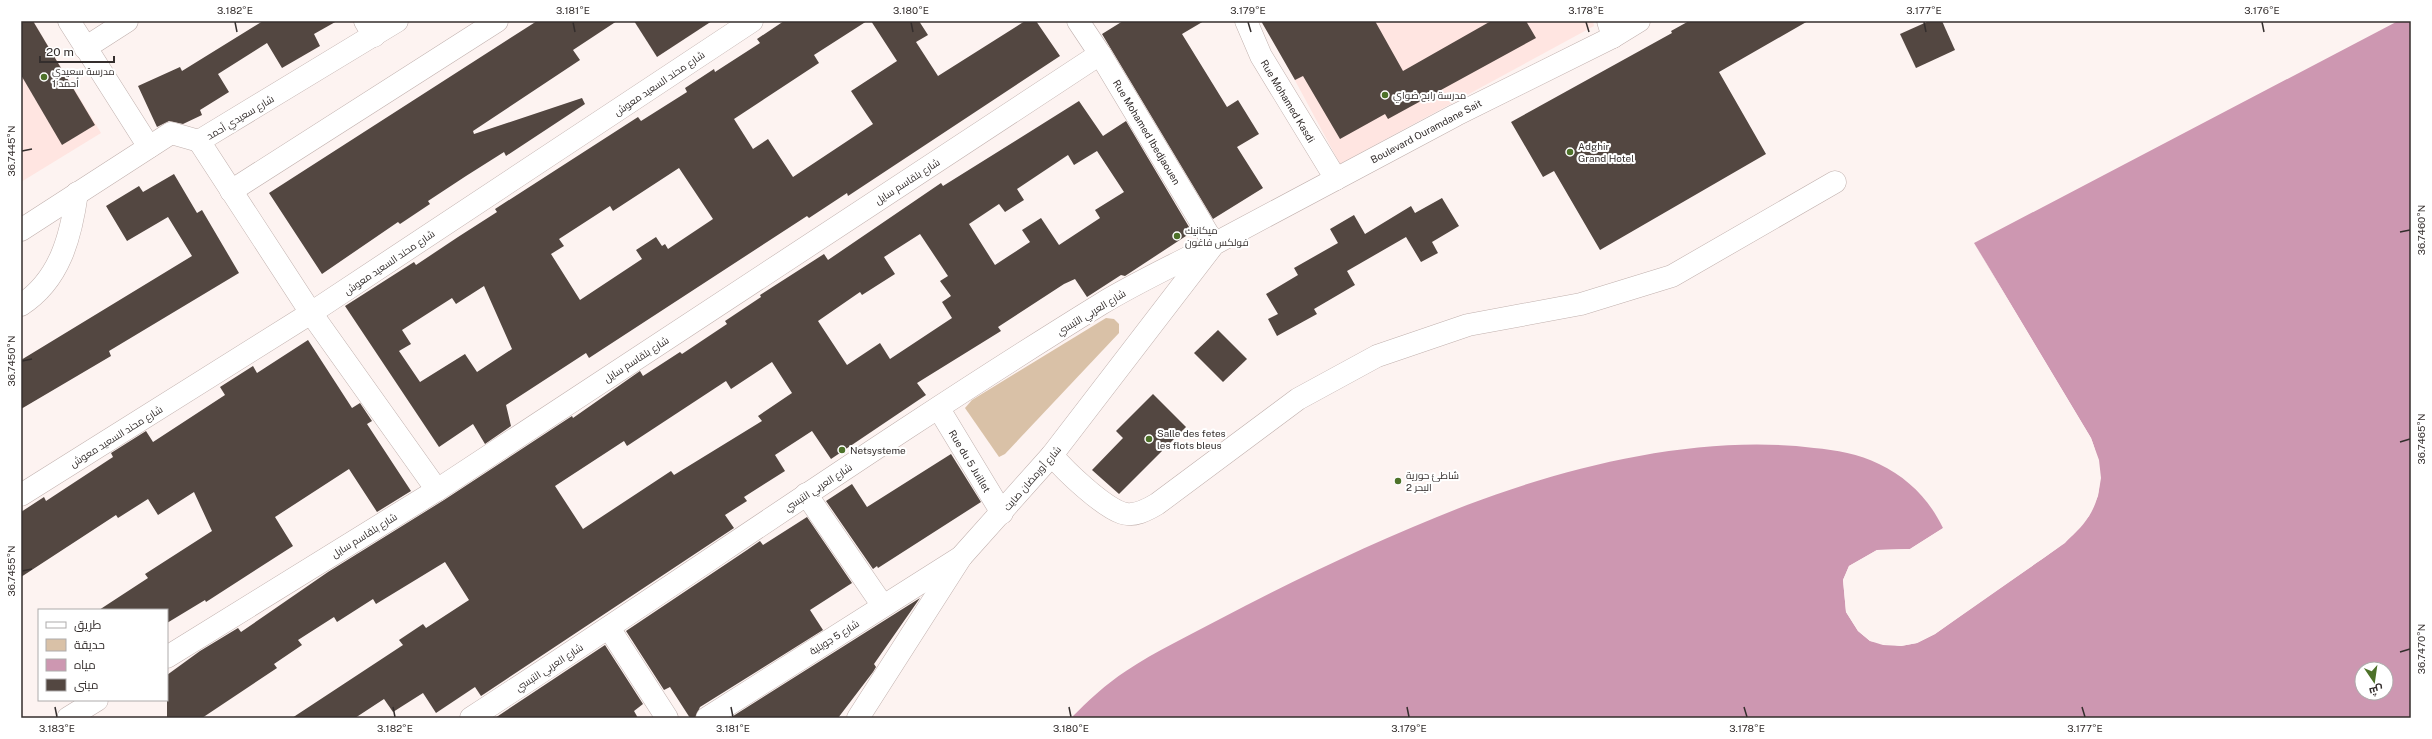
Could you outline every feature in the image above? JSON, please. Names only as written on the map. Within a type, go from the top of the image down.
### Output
[{"type":"street","points":[[69,21],[149,147]]},
{"type":"street","points":[[85,48],[127,21]]},
{"type":"street","name":"شارع سعيدي أحمد","points":[[21,230],[171,134],[199,141],[370,29],[397,21]]},
{"type":"street","points":[[231,191],[497,21]]},
{"type":"street","name":"شارع محند السعيد معوش","points":[[21,495],[311,313],[752,21]]},
{"type":"street","name":"Rue Mohamed Ibedjaouen","points":[[1078,21],[1100,54],[1214,244]]},
{"type":"street","name":"Rue Mohamed Kasdi","points":[[1246,21],[1261,56],[1336,179]]},
{"type":"street","name":"Boulevard Ouramdane Sait","points":[[1214,244],[1456,115],[1610,29],[1639,21]]},
{"type":"street","name":"شارع بلقاسم سايل","points":[[168,656],[437,490],[1100,54]]},
{"type":"street","points":[[199,141],[311,313],[437,490]]},
{"type":"street","points":[[1052,455],[1067,473],[1106,503],[1122,513],[1142,513],[1157,504],[1298,399],[1377,356],[1468,325],[1581,304],[1672,276],[1835,182]]},
{"type":"street","points":[[21,305],[47,280],[63,256],[72,224],[77,193]]},
{"type":"street","name":"شارع العربي التبسي","points":[[471,718],[609,628],[806,494],[1103,303],[1214,244]]},
{"type":"street","name":"شارع أورمضان صايت","points":[[858,718],[961,557],[1002,513],[1052,455],[1214,244]]},
{"type":"street","name":"Rue du 5 Juillet","points":[[939,409],[1002,513]]},
{"type":"street","points":[[806,494],[883,606]]},
{"type":"street","name":"شارع 5 جويلية","points":[[707,718],[961,557]]},
{"type":"street","points":[[609,628],[667,718]]},
{"type":"street","points":[[68,718],[95,701]]},
{"type":"shaded area","name":"مدرسة سعيدي أحمد 1","points":[[21,21],[33,21],[101,133],[21,182]]},
{"type":"shaded area","name":"مدرسة رابح ضواي","points":[[1263,21],[1593,21],[1594,26],[1340,164]]},
{"type":"green space","points":[[1106,318],[1114,319],[1119,324],[1119,333],[1005,454],[999,457],[965,408],[972,400]]},
{"type":"water","points":[[2398,21],[2411,21],[2411,718],[1071,718],[1111,681],[1149,657],[1280,588],[1373,544],[1435,518],[1507,490],[1593,466],[1638,456],[1683,449],[1727,445],[1771,445],[1839,451],[1879,464],[1899,476],[1917,490],[1931,508],[1943,528],[1910,549],[1877,550],[1849,566],[1843,580],[1846,612],[1858,631],[1870,641],[1901,646],[1917,643],[1935,634],[2057,548],[2073,535],[2086,520],[2095,504],[2099,486],[2098,464],[2091,438],[1974,243]]},
{"type":"pier","points":[[1973,241],[2091,438],[2099,460],[2101,478],[2098,496],[2089,516],[2065,543],[1935,634],[1917,643],[1901,646],[1883,645],[1870,641],[1858,631],[1846,612],[1843,580],[1849,566],[1877,550],[1910,549],[1945,527],[1945,529],[1911,551],[1878,552],[1863,559],[1851,568],[1845,580],[1848,611],[1859,629],[1871,639],[1884,643],[1901,644],[1916,641],[1934,632],[2064,541],[2088,515],[2096,496],[2099,477],[2097,461],[2089,439]]},
{"type":"building","points":[[21,21],[33,21],[95,125],[62,145],[21,75]]},
{"type":"building","points":[[263,21],[337,21],[314,34],[320,46],[282,68],[267,43],[218,74],[229,92],[200,110],[202,115],[183,124],[169,121],[157,127],[138,86],[180,67],[182,71]]},
{"type":"building","points":[[537,21],[617,21],[573,50],[580,60],[473,131],[474,134],[582,98],[585,104],[506,156],[504,152],[466,176],[428,201],[430,204],[400,224],[398,222],[322,274],[269,193]]},
{"type":"building","points":[[634,21],[712,21],[657,57]]},
{"type":"building","points":[[784,21],[867,21],[814,55],[819,63],[734,119],[753,149],[768,139],[793,177],[873,124],[851,91],[897,61],[871,21],[919,21],[928,35],[916,42],[938,76],[1025,21],[1036,21],[1060,56],[848,196],[847,193],[809,218],[807,216],[589,358],[586,353],[506,405],[511,426],[485,444],[473,424],[439,447],[345,306],[414,262],[416,265],[497,212],[495,209],[638,117],[641,121],[687,92],[685,88],[714,69],[715,72],[760,43],[757,39]],"holes":[[[679,168],[713,219],[668,249],[665,244],[662,246],[656,237],[636,250],[642,259],[580,300],[551,254],[564,246],[559,239],[610,206],[613,211]],[[484,286],[512,349],[477,372],[465,354],[420,382],[399,351],[411,344],[402,330],[452,298],[456,304]]]},
{"type":"building","points":[[1123,21],[1204,21],[1182,34],[1227,107],[1238,100],[1259,134],[1237,147],[1263,188],[1213,219],[1102,34]]},
{"type":"building","name":"مدرسة رابح ضواي","points":[[1261,21],[1375,21],[1403,71],[1491,21],[1526,21],[1536,38],[1388,119],[1385,114],[1340,139],[1303,76],[1295,80]]},
{"type":"building","points":[[1689,21],[1808,21],[1719,72],[1766,154],[1600,250],[1554,171],[1543,177],[1511,122],[1672,33],[1671,31]]},
{"type":"building","points":[[1929,21],[1942,21],[1955,50],[1916,68],[1900,34]]},
{"type":"building","points":[[1079,101],[1103,136],[1126,121],[1192,232],[1125,276],[1121,275],[1087,297],[1075,279],[1064,284],[998,327],[1001,331],[917,383],[926,395],[831,459],[812,431],[775,455],[785,471],[744,497],[747,501],[725,515],[734,528],[481,696],[475,687],[436,713],[423,693],[393,712],[384,699],[355,718],[292,718],[403,645],[399,640],[423,624],[426,628],[469,600],[445,562],[376,604],[373,599],[337,622],[334,617],[298,640],[302,645],[274,664],[277,668],[202,718],[167,718],[168,674],[200,651],[238,628],[241,632],[328,572],[444,500],[572,416],[573,418],[640,371],[643,376],[680,352],[682,354],[727,324],[725,321],[761,297],[760,295],[824,254],[828,260],[941,183],[943,186]],"holes":[[[1097,151],[1124,192],[1095,210],[1100,218],[1059,245],[1041,218],[1022,230],[1030,242],[995,265],[969,224],[999,204],[1005,212],[1024,200],[1017,189],[1068,155],[1074,165]],[[920,234],[948,276],[940,281],[951,296],[942,302],[952,318],[890,359],[880,343],[847,365],[818,321],[860,292],[862,295],[895,274],[884,257]],[[772,362],[792,393],[758,416],[762,421],[674,475],[671,471],[583,529],[555,486],[624,441],[627,446],[726,381],[731,389]]]},
{"type":"building","points":[[174,174],[197,213],[202,210],[239,273],[109,351],[111,356],[21,409],[21,360],[192,256],[168,217],[127,241],[106,206],[139,186],[143,192]]},
{"type":"building","points":[[1442,198],[1459,226],[1432,242],[1438,253],[1421,262],[1406,237],[1347,271],[1355,285],[1314,309],[1317,314],[1277,336],[1268,319],[1278,314],[1266,294],[1298,275],[1294,268],[1338,243],[1330,229],[1354,215],[1365,234],[1411,206],[1415,213]]},
{"type":"building","points":[[1218,330],[1247,359],[1223,382],[1194,353]]},
{"type":"building","points":[[308,340],[352,408],[360,403],[372,421],[367,424],[411,491],[377,512],[349,469],[275,517],[293,546],[206,602],[205,600],[168,622],[168,609],[101,609],[148,578],[145,574],[212,531],[194,492],[158,515],[148,499],[118,518],[116,515],[21,577],[21,512],[44,497],[46,501],[113,457],[111,453],[146,431],[153,442],[225,395],[220,387],[253,366],[257,373]]},
{"type":"building","name":"Salle des fetes les flots bleus","points":[[1153,394],[1186,427],[1119,494],[1092,470],[1123,438],[1116,431]]},
{"type":"building","points":[[951,454],[981,502],[878,568],[877,566],[873,569],[826,501],[852,484],[867,507]]},
{"type":"building","points":[[807,517],[852,583],[810,610],[823,630],[700,707],[695,718],[690,718],[670,687],[664,690],[626,631],[760,541],[763,545]]},
{"type":"building","points":[[920,598],[874,664],[876,667],[873,672],[838,718],[730,718]]},
{"type":"building","points":[[605,645],[643,704],[634,711],[638,718],[495,718]]},
{"type":"place","name":"مدرسة سعيدي أحمد 1","points":[[44,77]]},
{"type":"place","name":"مدرسة رابح ضواي","points":[[1385,95]]},
{"type":"place","name":"Adghir Grand Hotel","points":[[1570,152]]},
{"type":"place","name":"ميكانيك فولكس فاغون","points":[[1177,236]]},
{"type":"place","name":"Salle des fetes les flots bleus","points":[[1149,439]]},
{"type":"place","name":"Netsysteme","points":[[842,450]]},
{"type":"place","name":"شاطئ حورية البحر 2","points":[[1398,481]]}]
